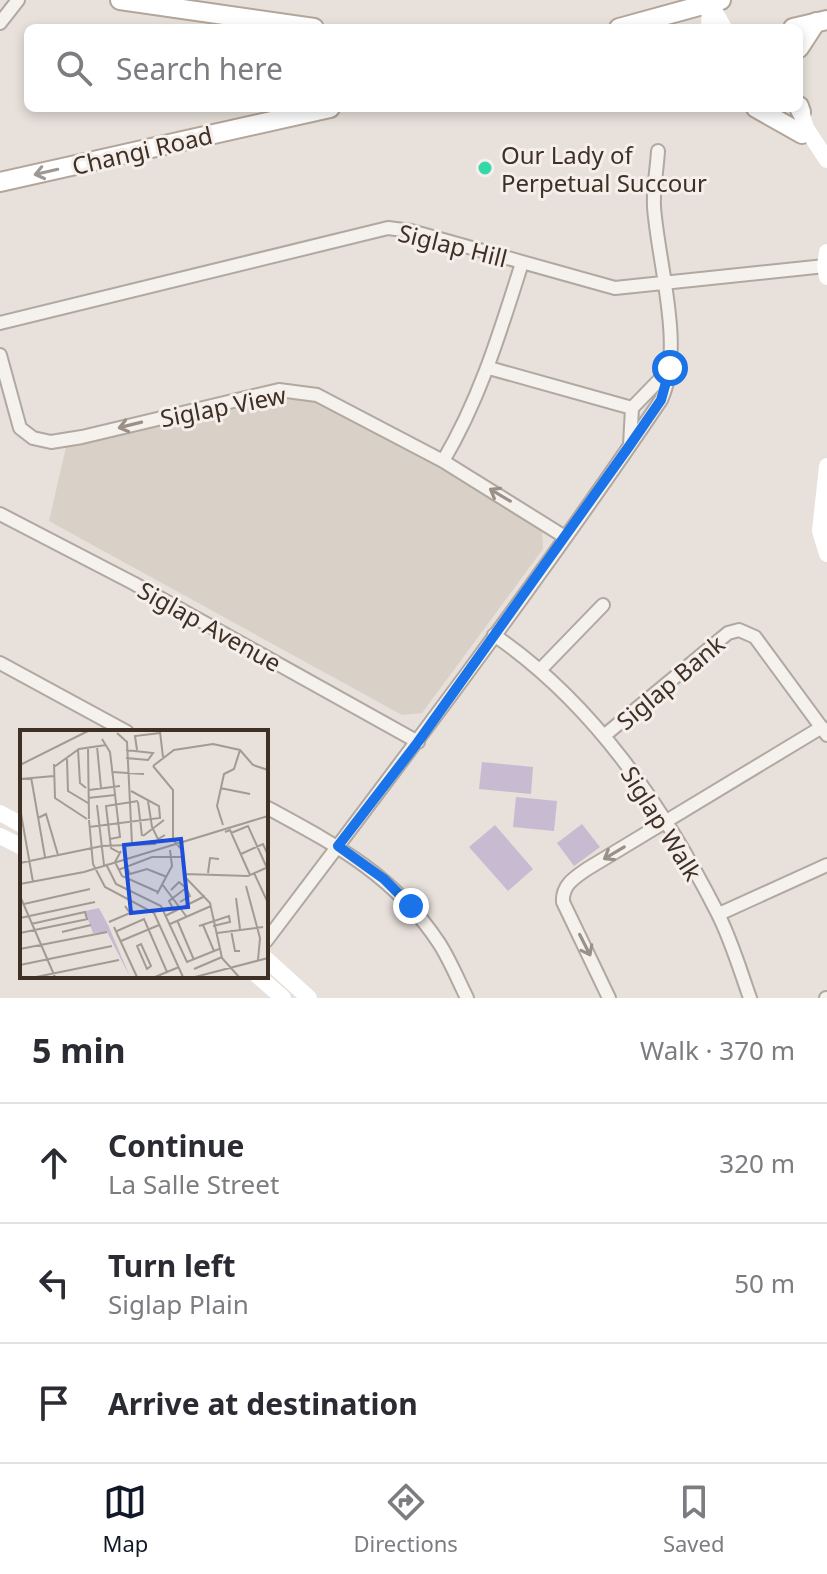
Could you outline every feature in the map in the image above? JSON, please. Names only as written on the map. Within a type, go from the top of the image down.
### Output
[{"type":"main road","points":[[120,0],[287,24]]},
{"type":"main road","points":[[651,20],[671,0]]},
{"type":"main road","points":[[635,24],[714,1]]},
{"type":"main road","points":[[710,24],[714,1]]},
{"type":"main road","points":[[714,1],[723,24]]},
{"type":"main road","points":[[803,43],[822,21]]},
{"type":"main road","name":"Changi Road","points":[[0,182],[307,112]]},
{"type":"main road","points":[[762,112],[820,150]]},
{"type":"main road","points":[[777,112],[820,150]]},
{"type":"main road","points":[[800,112],[820,150]]},
{"type":"main road","points":[[827,466],[824,529],[827,554]]},
{"type":"main road","points":[[0,813],[20,824]]},
{"type":"main road","points":[[0,836],[20,846]]},
{"type":"main road","points":[[268,961],[309,998]]},
{"type":"main road","points":[[260,978],[283,998]]},
{"type":"street","points":[[0,23],[18,0]]},
{"type":"street","points":[[268,938],[418,742],[661,400],[670,368],[665,282],[654,206],[658,151]]},
{"type":"street","name":"Siglap Hill","points":[[0,323],[388,228],[411,231],[615,288],[824,265]]},
{"type":"street","points":[[443,461],[467,421],[489,368],[522,263]]},
{"type":"street","name":"Siglap View","points":[[0,355],[20,428],[42,441],[82,437],[279,390],[296,391],[317,395],[443,461],[565,537]]},
{"type":"street","points":[[489,368],[632,408]]},
{"type":"street","points":[[630,445],[632,408],[670,368]]},
{"type":"street","name":"Siglap Avenue","points":[[0,514],[133,583],[418,742]]},
{"type":"street","points":[[540,670],[603,605]]},
{"type":"street","name":"Siglap Bank","points":[[605,735],[728,633],[739,630],[755,637],[824,731]]},
{"type":"street","name":"Siglap Walk","points":[[494,635],[540,670],[605,735],[666,822],[719,914],[750,998]]},
{"type":"street","points":[[0,663],[123,730]]},
{"type":"street","points":[[609,998],[565,906],[565,889],[587,869],[824,731]]},
{"type":"street","points":[[268,808],[338,846],[384,879],[411,906],[440,945],[467,998]]},
{"type":"street","points":[[719,914],[827,865]]},
{"type":"shaded area","points":[[293,397],[328,403],[456,472],[542,531],[543,549],[422,713],[402,715],[49,521],[66,447],[255,401]]},
{"type":"shaded area","points":[[482,762],[533,767],[531,794],[479,789]]},
{"type":"shaded area","points":[[516,797],[557,801],[554,831],[513,827]]},
{"type":"shaded area","points":[[582,824],[600,847],[574,866],[557,843]]},
{"type":"shaded area","points":[[495,825],[533,869],[508,891],[469,847]]},
{"type":"place","name":"Our Lady of Perpetual Succour","points":[[485,168]]},
{"type":"route","points":[[411,906],[384,879],[338,846],[418,742],[630,445],[661,400],[670,368]]}]
